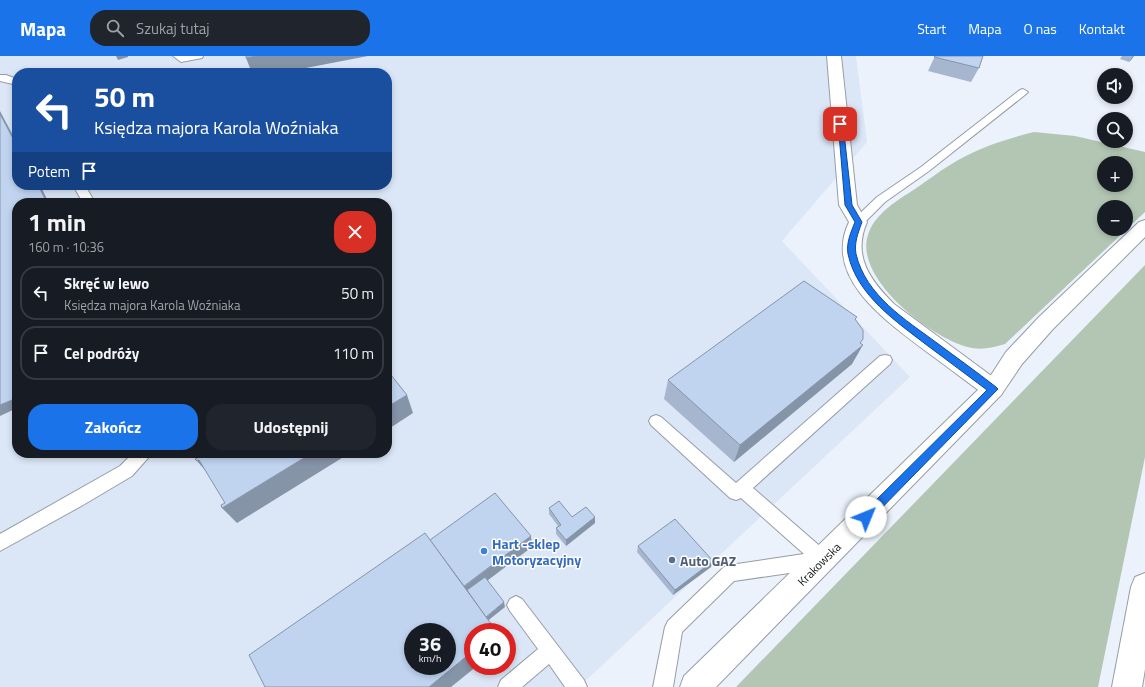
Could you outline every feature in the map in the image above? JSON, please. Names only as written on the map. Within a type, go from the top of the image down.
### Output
[{"type":"street","points":[[834,56],[848,205],[858,222],[852,241],[852,254],[862,280],[872,294],[895,316],[993,389]]},
{"type":"street","name":"Krakowska","points":[[695,687],[993,389],[1014,358],[1046,322],[1145,226]]},
{"type":"street","points":[[1127,687],[1145,587]]},
{"type":"lane","points":[[177,56],[181,59],[199,56]]},
{"type":"lane","points":[[0,78],[12,80]]},
{"type":"lane","points":[[858,222],[865,213],[880,200],[924,170],[1023,92]]},
{"type":"lane","points":[[656,421],[736,493],[885,360]]},
{"type":"lane","points":[[0,543],[126,471],[138,458]]},
{"type":"lane","points":[[741,488],[823,560]]},
{"type":"lane","points":[[663,687],[674,627],[730,574],[823,560]]},
{"type":"lane","points":[[516,605],[577,687]]},
{"type":"lane","points":[[508,687],[550,651]]},
{"type":"shaded area","points":[[0,56],[856,56],[867,142],[782,241],[910,377],[579,687],[0,687]]},
{"type":"green space","points":[[1034,132],[1075,136],[1097,141],[1097,148],[1128,148],[1145,152],[1145,212],[1133,223],[1133,200],[1097,200],[1097,236],[1120,236],[1005,344],[976,349],[956,343],[937,333],[899,304],[883,287],[872,268],[866,250],[869,232],[877,218],[895,202],[960,159],[1001,141]]},
{"type":"green space","points":[[1145,265],[1145,457],[1098,687],[736,687]]},
{"type":"building","points":[[246,56],[258,56],[246,58]]},
{"type":"building","points":[[983,56],[979,68],[934,57]]},
{"type":"building","points":[[0,114],[12,137],[12,190],[40,190],[44,198],[12,198],[12,400],[0,405]]},
{"type":"building","points":[[804,281],[857,317],[855,319],[863,330],[863,339],[860,343],[863,345],[740,445],[668,380]]},
{"type":"building","points":[[392,376],[407,395],[392,404]]},
{"type":"building","points":[[304,458],[222,508],[221,505],[225,503],[199,460],[197,461],[195,459]]},
{"type":"building","points":[[495,493],[531,536],[464,586],[430,540]]},
{"type":"building","points":[[559,501],[572,517],[586,507],[595,517],[566,540],[556,528],[561,525],[549,508]]},
{"type":"building","points":[[675,519],[713,561],[675,590],[638,546]]},
{"type":"building","points":[[425,533],[490,623],[464,623],[464,658],[456,665],[456,623],[404,623],[404,675],[444,675],[429,687],[265,687],[249,655]]},
{"type":"building","points":[[485,577],[504,602],[486,617],[467,590]]},
{"type":"place","name":"Hart -sklep Motoryzacyjny","points":[[484,551]]},
{"type":"place","name":"Auto GAZ","points":[[672,560]]},
{"type":"route","points":[[840,124],[848,205],[858,222],[854,230],[852,254],[862,280],[872,294],[895,316],[993,389],[866,517]]}]
